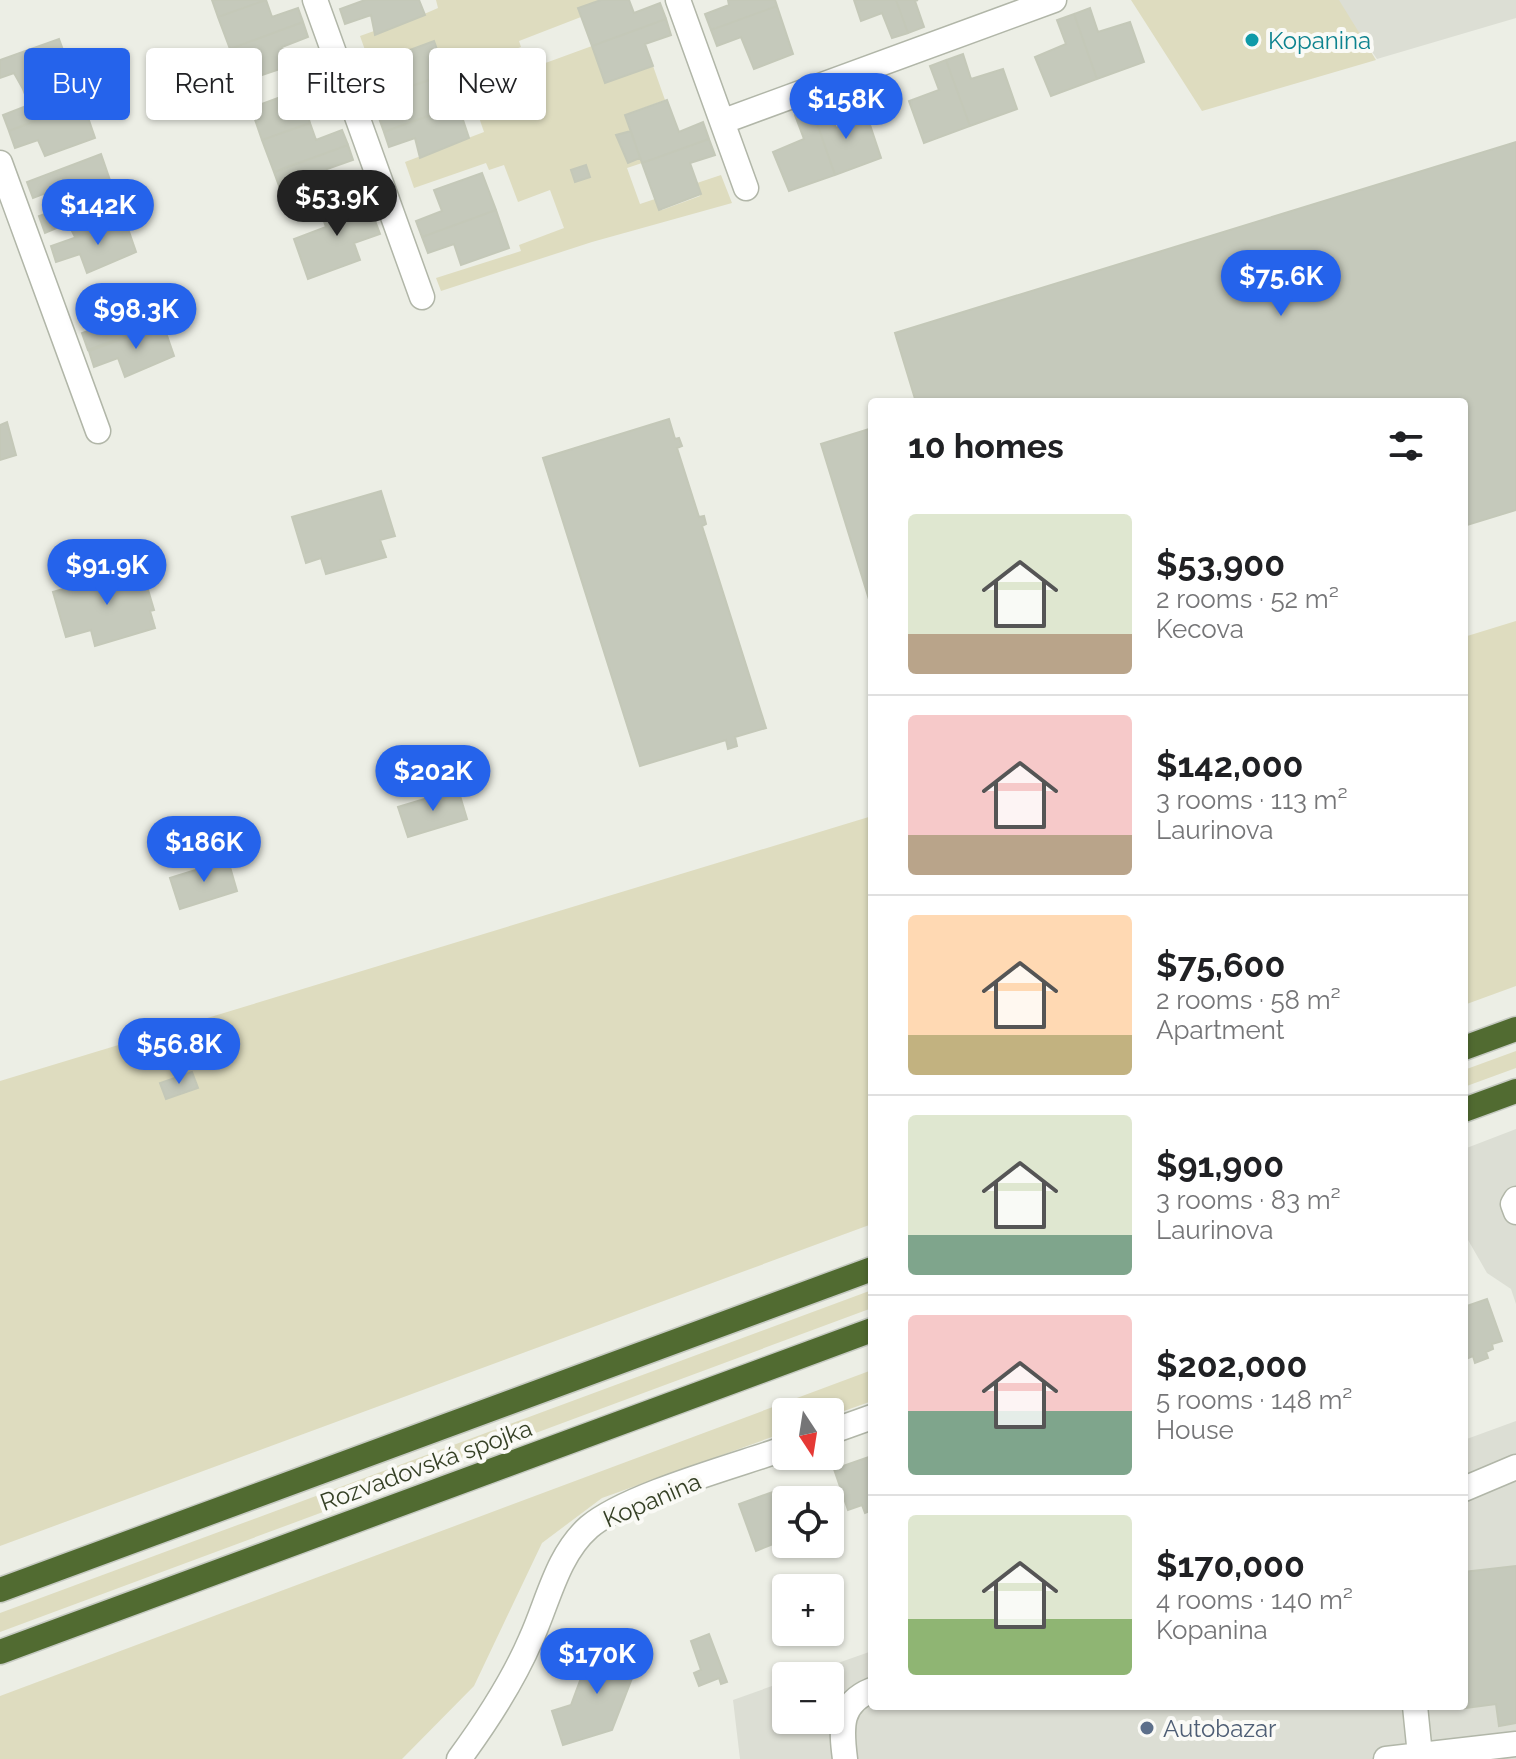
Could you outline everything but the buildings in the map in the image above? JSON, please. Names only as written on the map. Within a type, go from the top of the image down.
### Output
[{"type":"highway","points":[[1468,1047],[1516,1029]]},
{"type":"highway","points":[[1468,1109],[1516,1091]]},
{"type":"highway","name":"Rozvadovská spojka","points":[[0,1590],[868,1270]]},
{"type":"highway","name":"Rozvadovská spojka","points":[[0,1652],[868,1331]]},
{"type":"street","points":[[315,0],[422,297]]},
{"type":"street","points":[[678,0],[746,188]]},
{"type":"street","points":[[724,121],[1054,0]]},
{"type":"street","points":[[0,163],[98,431]]},
{"type":"street","points":[[1516,1199],[1513,1204],[1516,1212]]},
{"type":"street","points":[[844,1427],[868,1418]]},
{"type":"street","name":"Kopanina","points":[[459,1759],[498,1707],[568,1551],[589,1527],[618,1509],[772,1453]]},
{"type":"street","points":[[1468,1487],[1516,1467]]},
{"type":"street","points":[[845,1759],[841,1728],[844,1715],[850,1704],[868,1693]]},
{"type":"street","points":[[1415,1710],[1420,1755]]},
{"type":"street","points":[[1386,1759],[1516,1744]]},
{"type":"shaded area","points":[[436,0],[601,0],[579,8],[581,17],[519,41],[521,47],[518,48],[437,48],[434,41],[413,49],[364,48],[360,36],[374,31],[376,35],[438,8]]},
{"type":"shaded area","points":[[1131,0],[1339,0],[1376,60],[1202,111]]},
{"type":"shaded area","points":[[1336,0],[1516,0],[1516,18],[1377,59]]},
{"type":"shaded area","points":[[592,46],[605,83],[653,66],[665,100],[627,114],[631,131],[617,136],[628,163],[640,158],[642,163],[627,168],[640,204],[655,199],[662,210],[700,196],[697,183],[721,175],[732,203],[592,242],[441,291],[436,278],[521,251],[519,245],[564,228],[550,190],[518,202],[504,165],[489,170],[486,163],[414,188],[405,162],[484,132],[480,120],[546,120],[546,63]]},
{"type":"shaded area","points":[[1516,621],[1516,986],[1468,1004],[1468,636]]},
{"type":"shaded area","points":[[868,817],[868,1225],[0,1546],[0,1081]]},
{"type":"shaded area","points":[[1516,1051],[1516,1068],[1468,1086],[1468,1069]]},
{"type":"shaded area","points":[[1516,1129],[1516,1304],[1511,1289],[1487,1273],[1468,1240],[1468,1147]]},
{"type":"shaded area","points":[[868,1291],[868,1309],[0,1632],[0,1613]]},
{"type":"shaded area","points":[[868,1371],[868,1402],[844,1411],[844,1398],[797,1398]]},
{"type":"shaded area","points":[[772,1407],[772,1437],[602,1498],[542,1543],[474,1686],[402,1759],[0,1759],[0,1696]]},
{"type":"shaded area","points":[[1516,1421],[1516,1759],[740,1759],[733,1700],[772,1686],[772,1734],[844,1734],[844,1662],[841,1662],[868,1652],[868,1710],[1468,1710],[1468,1439]]},
{"type":"place","name":"Kopanina","points":[[1252,40]]},
{"type":"place","name":"Autobazar","points":[[1147,1728]]}]
